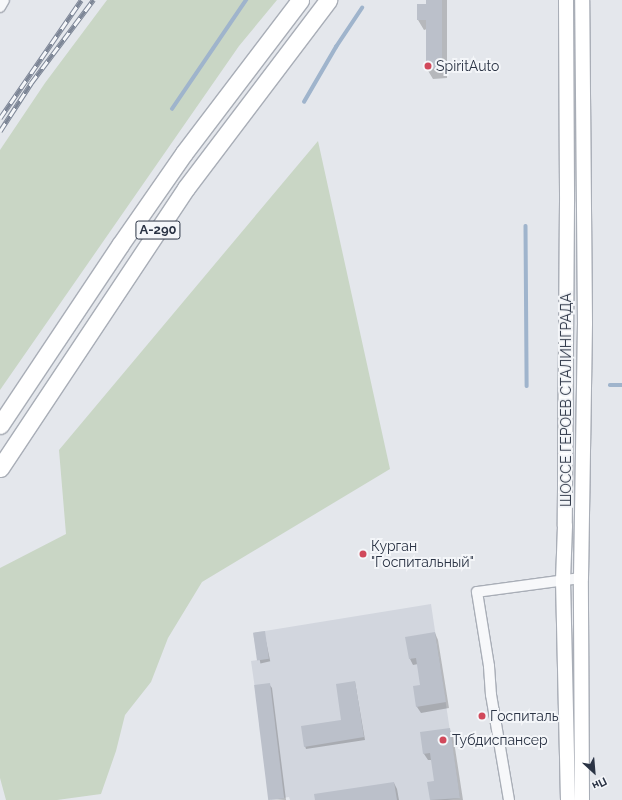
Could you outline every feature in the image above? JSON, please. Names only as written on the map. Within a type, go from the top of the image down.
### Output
[{"type":"highway","name":"А-290","points":[[0,425],[120,245],[184,153],[300,0]]},
{"type":"highway","name":"А-290","points":[[0,468],[186,188],[328,0]]},
{"type":"main road","name":"ШОССЕ ГЕРОЕВ СТАЛИНГРАДА","points":[[566,0],[567,202],[565,526],[563,580],[568,800]]},
{"type":"main road","name":"ШОССЕ ГЕРОЕВ СТАЛИНГРАДА","points":[[582,0],[585,323],[581,578],[582,800]]},
{"type":"street","points":[[0,7],[4,0]]},
{"type":"street","points":[[509,800],[491,695],[489,666],[477,592],[581,578]]},
{"type":"shaded area","points":[[431,604],[460,798],[447,800],[290,800],[289,797],[271,800],[251,661],[258,660],[253,633]]},
{"type":"green space","points":[[107,0],[277,0],[239,46],[0,390],[0,150],[45,83]]},
{"type":"green space","points":[[318,141],[390,469],[202,582],[168,638],[151,682],[125,715],[116,751],[101,794],[57,800],[6,800],[0,778],[0,568],[66,534],[59,450]]},
{"type":"building","points":[[426,0],[442,0],[442,69],[426,69],[426,20],[417,20],[417,4],[426,4]]},
{"type":"building","points":[[265,631],[269,659],[257,660],[253,633]]},
{"type":"building","points":[[435,632],[446,702],[416,707],[413,686],[420,685],[416,658],[409,659],[405,637]]},
{"type":"building","points":[[355,681],[364,737],[304,747],[301,726],[341,720],[336,684]]},
{"type":"building","points":[[270,683],[284,798],[268,800],[254,685]]},
{"type":"building","points":[[450,728],[460,798],[430,800],[427,782],[434,781],[430,753],[423,754],[420,732]]},
{"type":"building","points":[[394,782],[397,800],[315,800],[314,794]]},
{"type":"waterway","points":[[172,109],[246,0]]},
{"type":"waterway","points":[[304,102],[336,47],[362,8]]},
{"type":"waterway","points":[[526,226],[527,386]]},
{"type":"waterway","points":[[610,385],[622,385]]},
{"type":"railway","points":[[0,118],[81,0]]},
{"type":"railway","points":[[0,131],[31,83],[93,0]]},
{"type":"place","name":"SpiritAuto","points":[[428,66]]},
{"type":"place","name":"Курган \"Госпитальный\"","points":[[363,554]]},
{"type":"place","name":"Госпиталь","points":[[482,716]]},
{"type":"place","name":"Тубдиспансер","points":[[443,740]]}]
